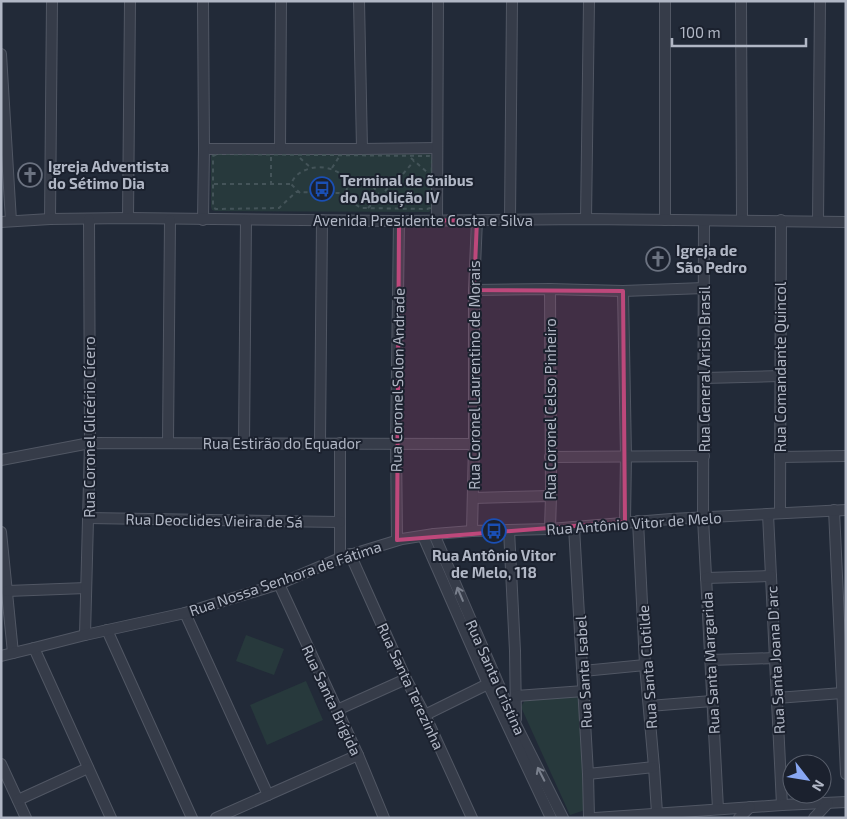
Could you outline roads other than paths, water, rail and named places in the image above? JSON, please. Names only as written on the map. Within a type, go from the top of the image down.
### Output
[{"type":"street","points":[[50,219],[52,1]]},
{"type":"street","points":[[128,218],[130,1]]},
{"type":"street","points":[[203,1],[203,220]]},
{"type":"street","points":[[275,152],[281,1]]},
{"type":"street","points":[[360,1],[362,149]]},
{"type":"street","points":[[437,220],[438,1]]},
{"type":"street","points":[[510,219],[512,1]]},
{"type":"street","points":[[586,219],[589,1]]},
{"type":"street","points":[[665,1],[666,220]]},
{"type":"street","points":[[741,1],[742,220]]},
{"type":"street","points":[[818,221],[820,1]]},
{"type":"street","points":[[1,54],[6,221]]},
{"type":"street","points":[[204,148],[275,152],[437,148]]},
{"type":"street","name":"Avenida Presidente Costa e Silva","points":[[6,221],[128,218],[170,220],[399,221],[586,219],[846,222]]},
{"type":"street","name":"Rua Coronel Glicério Cícero","points":[[85,635],[90,443],[89,219]]},
{"type":"street","points":[[168,442],[170,220]]},
{"type":"street","points":[[244,443],[246,220]]},
{"type":"street","points":[[320,443],[322,220]]},
{"type":"street","name":"Rua Coronel Laurentino de Morais","points":[[472,531],[474,290],[477,220]]},
{"type":"street","name":"Rua Comandante Quincol","points":[[780,513],[781,220]]},
{"type":"street","name":"Rua Coronel Solon Andrade","points":[[397,540],[396,444],[399,221]]},
{"type":"street","name":"Rua General Arisio Brasil","points":[[703,518],[704,221]]},
{"type":"street","points":[[474,290],[704,288]]},
{"type":"street","name":"Rua Coronel Celso Pinheiro","points":[[550,289],[550,529]]},
{"type":"street","points":[[624,290],[625,522]]},
{"type":"street","points":[[704,378],[780,376]]},
{"type":"street","name":"Rua Estirão do Equador","points":[[1,460],[90,443],[474,444]]},
{"type":"street","points":[[340,443],[340,522],[345,556]]},
{"type":"street","points":[[550,457],[704,456]]},
{"type":"street","points":[[780,457],[846,456]]},
{"type":"street","points":[[473,498],[551,496]]},
{"type":"street","points":[[834,510],[843,652],[842,693],[846,774]]},
{"type":"street","name":"Rua Antônio Vitor de Melo","points":[[423,536],[472,531],[550,529],[638,521],[846,510]]},
{"type":"street","name":"Rua Santa Joana D'arc","points":[[768,514],[782,805]]},
{"type":"street","name":"Rua Deoclides Vieira de Sá","points":[[88,518],[340,522]]},
{"type":"street","name":"Rua Santa Margarida","points":[[703,518],[718,809]]},
{"type":"street","name":"Rua Santa Clotilde","points":[[638,521],[644,665],[654,767],[662,814]]},
{"type":"street","name":"Rua Santa Isabel","points":[[574,527],[583,671],[589,818]]},
{"type":"street","points":[[509,530],[516,725]]},
{"type":"street","points":[[1,532],[13,653]]},
{"type":"street","name":"Rua Santa Cristina","points":[[434,534],[492,682],[563,818]]},
{"type":"street","name":"Rua Nossa Senhora de Fátima","points":[[1,656],[186,613],[279,584],[345,556],[397,540],[423,536]]},
{"type":"street","name":"Rua Santa Cristina","points":[[423,536],[492,682],[551,818]]},
{"type":"street","name":"Rua Santa Terezinha","points":[[345,556],[425,715],[472,818]]},
{"type":"street","points":[[706,578],[771,576]]},
{"type":"street","name":"Rua Santa Brígida","points":[[279,584],[358,754],[384,818]]},
{"type":"street","points":[[6,595],[86,588]]},
{"type":"street","points":[[186,613],[268,795]]},
{"type":"street","points":[[108,630],[192,818]]},
{"type":"street","points":[[34,648],[111,818]]},
{"type":"street","points":[[710,660],[775,658]]},
{"type":"street","points":[[583,671],[644,665]]},
{"type":"street","points":[[337,710],[406,680]]},
{"type":"street","points":[[425,715],[492,682]]},
{"type":"street","points":[[516,696],[584,691]]},
{"type":"street","points":[[777,698],[842,693]]},
{"type":"street","points":[[649,706],[712,701]]},
{"type":"street","points":[[216,818],[358,754]]},
{"type":"street","points":[[1,764],[26,818]]},
{"type":"street","points":[[588,774],[654,767]]},
{"type":"street","points":[[18,800],[88,768]]},
{"type":"street","points":[[832,803],[846,802]]},
{"type":"street","points":[[595,818],[805,804]]},
{"type":"street","points":[[814,818],[827,804]]},
{"type":"street","points":[[739,818],[750,807]]},
{"type":"place","name":"Igreja Adventista do Sétimo Dia","points":[[30,175]]},
{"type":"place","name":"Terminal de õnibus do Abolição IV","points":[[322,189]]},
{"type":"place","name":"Igreja de São Pedro","points":[[658,259]]},
{"type":"place","name":"Rua Antônio Vitor de Melo, 118","points":[[494,531]]}]
